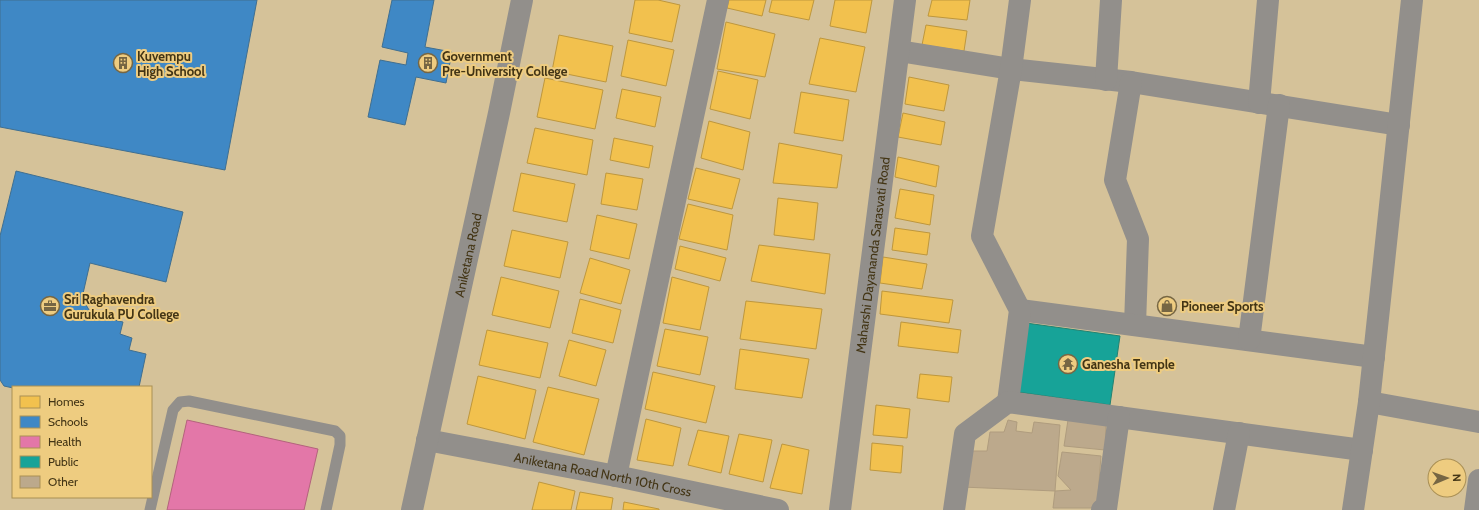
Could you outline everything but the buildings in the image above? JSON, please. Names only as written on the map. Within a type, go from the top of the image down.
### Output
[{"type":"street","name":"Aniketana Road","points":[[412,510],[499,113],[522,0]]},
{"type":"street","points":[[616,476],[718,0]]},
{"type":"street","name":"Maharshi Dayananda Sarasvati Road","points":[[840,510],[905,0]]},
{"type":"street","points":[[1008,402],[1020,310],[982,236],[1011,68],[1020,0]]},
{"type":"street","points":[[1106,80],[1111,0]]},
{"type":"street","points":[[1249,340],[1269,104],[1268,0]]},
{"type":"street","points":[[1352,510],[1369,402],[1412,0]]},
{"type":"street","points":[[899,51],[1011,68],[1131,82],[1398,124]]},
{"type":"street","points":[[1131,82],[1115,180],[1138,239],[1135,325]]},
{"type":"street","points":[[1020,310],[1374,358]]},
{"type":"street","points":[[954,510],[965,434],[1008,402],[1362,450]]},
{"type":"street","points":[[1369,402],[1479,422]]},
{"type":"street","points":[[1102,510],[1106,509],[1119,417]]},
{"type":"street","points":[[1224,510],[1239,434]]},
{"type":"street","name":"Aniketana Road North 10th Cross","points":[[427,440],[616,476],[778,510]]},
{"type":"street","points":[[1475,510],[1479,480]]},
{"type":"lane","points":[[150,510],[173,410],[180,402],[189,401],[335,431],[340,436],[340,446],[326,510]]},
{"type":"place","name":"Kuvempu High School","points":[[123,63]]},
{"type":"place","name":"Government Pre-University College","points":[[428,63]]},
{"type":"place","name":"Sri Raghavendra Gurukula PU College","points":[[50,306]]},
{"type":"place","name":"Pioneer Sports","points":[[1167,306]]},
{"type":"place","name":"Ganesha Temple","points":[[1068,364]]}]
